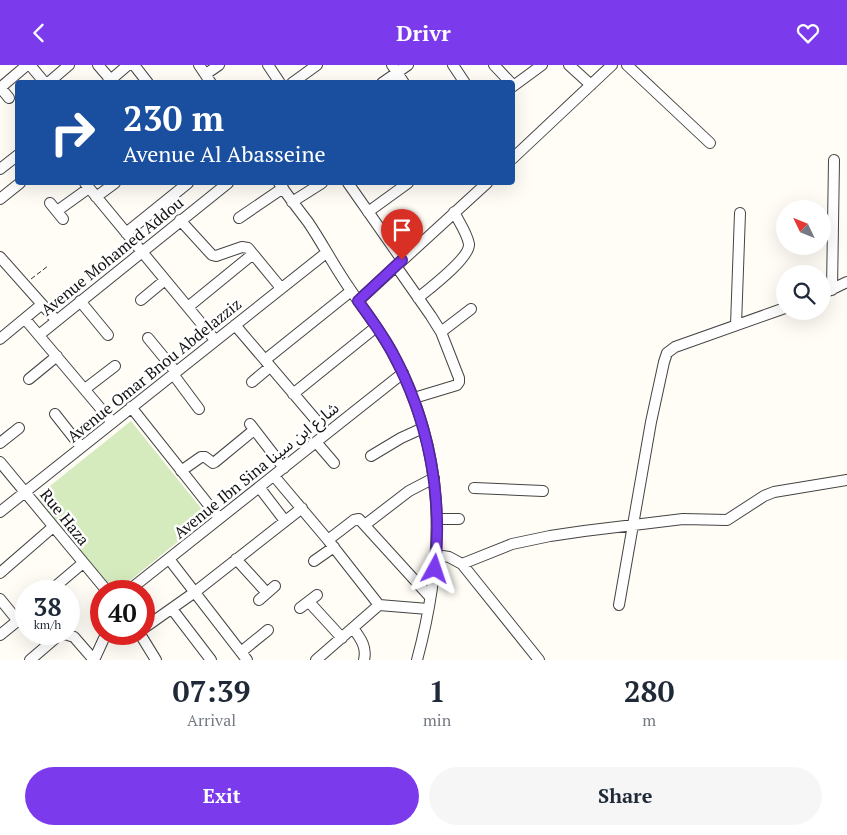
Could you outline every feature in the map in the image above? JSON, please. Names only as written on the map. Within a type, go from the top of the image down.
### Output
[{"type":"street","points":[[9,98],[0,87],[28,65],[44,80]]},
{"type":"street","points":[[51,80],[69,65]]},
{"type":"street","points":[[98,65],[108,80]]},
{"type":"street","points":[[110,80],[128,65]]},
{"type":"street","points":[[134,65],[146,80]]},
{"type":"street","points":[[199,65],[208,78],[219,65]]},
{"type":"street","points":[[268,65],[278,80]]},
{"type":"street","points":[[296,80],[317,65]]},
{"type":"street","points":[[385,80],[395,69],[408,65]]},
{"type":"street","points":[[453,65],[463,80]]},
{"type":"street","points":[[494,65],[509,80]]},
{"type":"street","points":[[515,83],[542,65]]},
{"type":"street","points":[[515,156],[612,65]]},
{"type":"street","points":[[627,65],[710,143]]},
{"type":"street","points":[[570,66],[592,85]]},
{"type":"street","points":[[395,69],[402,80]]},
{"type":"street","points":[[1,167],[15,157]]},
{"type":"street","points":[[828,265],[834,160]]},
{"type":"street","points":[[0,199],[18,185]]},
{"type":"street","points":[[57,211],[87,185],[216,341]]},
{"type":"street","points":[[96,197],[112,185]]},
{"type":"street","points":[[126,233],[183,185]]},
{"type":"street","name":"Avenue Mohamed Addou","points":[[39,335],[225,185]]},
{"type":"street","points":[[240,218],[281,185],[392,351],[414,399],[430,453],[437,519],[436,555],[428,609],[417,660]]},
{"type":"street","points":[[292,202],[319,185]]},
{"type":"street","points":[[349,185],[399,263],[418,298],[441,332],[459,382],[457,385],[414,399]]},
{"type":"street","points":[[368,212],[405,185]]},
{"type":"street","points":[[358,301],[481,185]]},
{"type":"street","points":[[418,298],[467,252],[469,243],[454,212]]},
{"type":"street","points":[[736,325],[740,213]]},
{"type":"street","points":[[180,220],[212,255],[242,247],[248,248],[280,288]]},
{"type":"street","name":"Avenue Omar Bnou Abdelazziz","points":[[0,512],[326,253]]},
{"type":"street","points":[[188,307],[253,254]]},
{"type":"street","points":[[0,257],[56,320]]},
{"type":"street","points":[[141,301],[165,280]]},
{"type":"street","points":[[831,290],[847,282]]},
{"type":"street","points":[[252,382],[267,364],[351,291]]},
{"type":"street","points":[[80,301],[108,335]]},
{"type":"street","name":"Avenue Mohamed Addou","points":[[1,336],[41,305]]},
{"type":"street","points":[[441,332],[471,309]]},
{"type":"street","points":[[619,605],[651,422],[667,353],[674,347],[776,311]]},
{"type":"street","points":[[25,319],[112,423]]},
{"type":"street","points":[[235,325],[327,433]]},
{"type":"street","points":[[292,394],[376,327]]},
{"type":"street","points":[[148,338],[199,409]]},
{"type":"street","points":[[29,379],[57,355]]},
{"type":"street","points":[[85,389],[115,366]]},
{"type":"street","name":"Avenue Ibn Sina شارع ابن سينا","points":[[142,580],[403,373]]},
{"type":"street","points":[[131,407],[219,519]]},
{"type":"street","points":[[55,413],[81,447]]},
{"type":"street","points":[[181,471],[201,457],[205,457],[213,463],[215,462],[252,427],[284,468]]},
{"type":"street","points":[[0,443],[18,428]]},
{"type":"street","points":[[372,457],[401,438],[423,428]]},
{"type":"street","points":[[316,442],[334,463]]},
{"type":"street","name":"Rue Haza","points":[[0,462],[98,580]]},
{"type":"street","points":[[274,475],[331,543],[379,605]]},
{"type":"street","points":[[366,524],[409,491],[434,478]]},
{"type":"street","points":[[462,564],[499,549],[530,540],[584,531],[683,519],[724,520],[731,518],[764,496],[774,492],[847,480]]},
{"type":"street","points":[[259,487],[285,521]]},
{"type":"street","points":[[474,488],[543,491]]},
{"type":"street","points":[[155,621],[195,592],[302,508]]},
{"type":"street","points":[[314,561],[356,519],[359,519],[366,524],[430,597]]},
{"type":"street","points":[[437,519],[458,519]]},
{"type":"street","points":[[0,573],[53,527]]},
{"type":"street","points":[[436,555],[449,557],[462,564],[539,660]]},
{"type":"street","points":[[169,559],[244,656],[268,630]]},
{"type":"street","points":[[236,559],[267,593]]},
{"type":"street","points":[[63,580],[83,563]]},
{"type":"street","points":[[0,599],[15,611]]},
{"type":"street","points":[[309,602],[342,638]]},
{"type":"street","points":[[316,660],[379,605],[428,609]]},
{"type":"street","points":[[172,609],[211,660]]},
{"type":"street","points":[[0,635],[15,623]]},
{"type":"street","points":[[353,629],[364,644],[364,660]]},
{"type":"street","points":[[80,644],[94,660],[101,645]]},
{"type":"street","points":[[30,660],[48,645]]},
{"type":"street","points":[[146,645],[155,660]]},
{"type":"path","points":[[23,284],[48,266]]},
{"type":"green space","points":[[131,421],[208,517],[131,580],[102,580],[35,498]]},
{"type":"route","points":[[402,260],[358,301],[392,351],[414,399],[423,428],[430,453],[436,499],[437,536],[435,569]]}]
